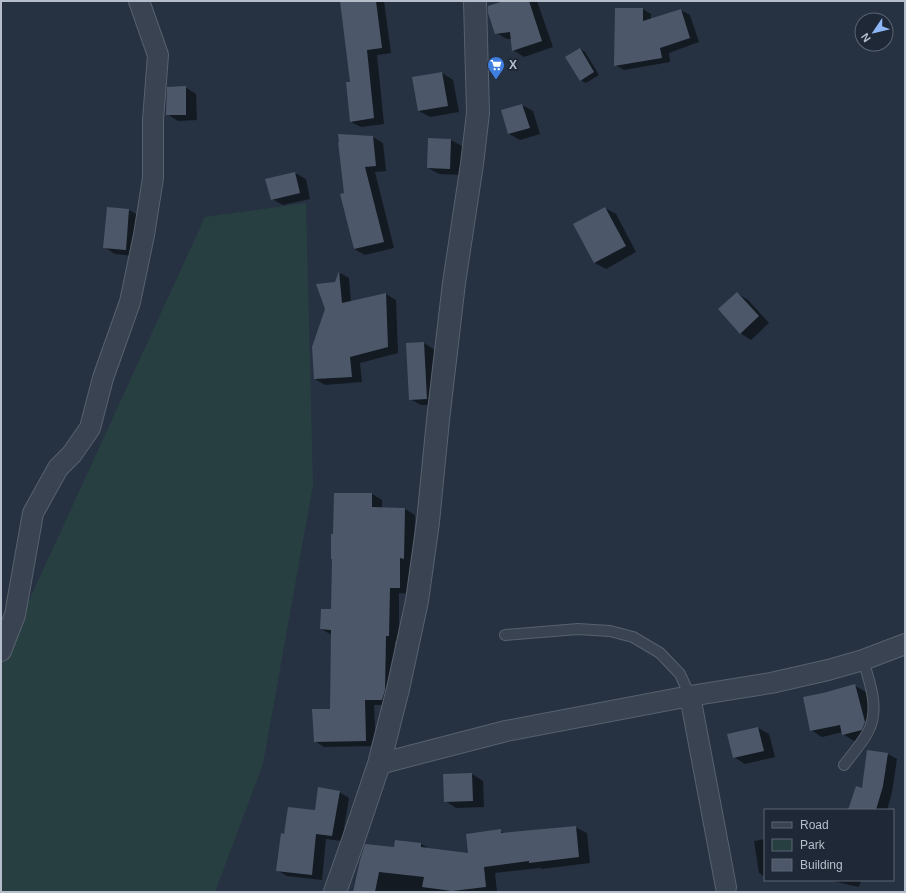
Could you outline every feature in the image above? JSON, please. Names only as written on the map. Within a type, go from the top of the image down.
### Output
[{"type":"street","points":[[1,651],[15,615],[33,513],[58,468],[72,454],[90,428],[103,378],[130,302],[135,280],[154,178],[153,120],[158,55],[139,1]]},
{"type":"street","points":[[335,892],[379,764],[398,689],[417,601],[428,522],[454,283],[478,113],[475,1]]},
{"type":"street","points":[[379,764],[506,731],[690,696],[771,683],[828,670],[863,660],[905,644]]},
{"type":"street","points":[[690,696],[726,887]]},
{"type":"lane","points":[[505,635],[578,629],[610,631],[633,637],[660,653],[680,674],[690,696]]},
{"type":"lane","points":[[844,765],[868,733],[872,721],[874,706],[871,688],[863,660]]},
{"type":"green space","points":[[306,203],[313,485],[263,764],[215,892],[1,892],[1,653],[4,655],[205,217]]},
{"type":"building","points":[[340,1],[376,1],[382,48],[367,50],[374,118],[350,122],[346,82],[350,82]]},
{"type":"building","points":[[504,1],[529,1],[542,41],[512,51],[510,32],[495,34],[488,13],[488,6]]},
{"type":"building","points":[[615,8],[643,8],[643,21],[681,9],[690,38],[660,48],[662,58],[614,66]]},
{"type":"building","points":[[580,48],[594,72],[580,81],[565,57]]},
{"type":"building","points":[[442,72],[448,106],[418,111],[412,77]]},
{"type":"building","points":[[186,86],[186,115],[166,115],[167,87]]},
{"type":"building","points":[[522,104],[530,128],[508,134],[501,110]]},
{"type":"building","points":[[338,134],[373,136],[376,166],[365,167],[384,242],[354,249],[340,194],[344,193]]},
{"type":"building","points":[[428,138],[451,139],[450,169],[427,168]]},
{"type":"building","points":[[295,172],[300,193],[271,200],[265,179]]},
{"type":"building","points":[[107,207],[129,209],[126,250],[103,248]]},
{"type":"building","points":[[605,207],[626,246],[594,263],[573,224]]},
{"type":"building","points":[[339,271],[342,303],[386,293],[388,347],[350,357],[352,377],[314,379],[312,347],[325,309],[316,284],[335,282]]},
{"type":"building","points":[[737,292],[759,316],[740,334],[718,309]]},
{"type":"building","points":[[424,342],[427,399],[409,400],[406,343]]},
{"type":"building","points":[[334,493],[372,493],[372,507],[405,508],[404,559],[400,558],[400,588],[390,588],[389,636],[386,636],[385,690],[382,700],[365,700],[366,741],[314,742],[312,709],[330,709],[331,630],[320,629],[321,609],[331,609],[331,534],[333,534]]},
{"type":"building","points":[[855,684],[865,722],[862,730],[842,735],[840,725],[810,731],[803,697]]},
{"type":"building","points":[[758,727],[764,751],[733,758],[727,734]]},
{"type":"building","points":[[867,750],[888,753],[883,786],[876,809],[848,809],[856,786],[862,788]]},
{"type":"building","points":[[472,773],[473,801],[444,802],[443,774]]},
{"type":"building","points":[[318,787],[340,791],[332,836],[316,834],[312,875],[276,871],[281,833],[284,834],[288,807],[315,810]]},
{"type":"building","points":[[576,826],[579,857],[529,863],[529,861],[484,867],[486,887],[452,891],[422,887],[424,877],[379,872],[375,892],[353,892],[365,844],[394,847],[395,840],[421,843],[421,847],[468,853],[466,834],[501,829],[501,833]]},
{"type":"place","name":"X","points":[[496,80]]}]
